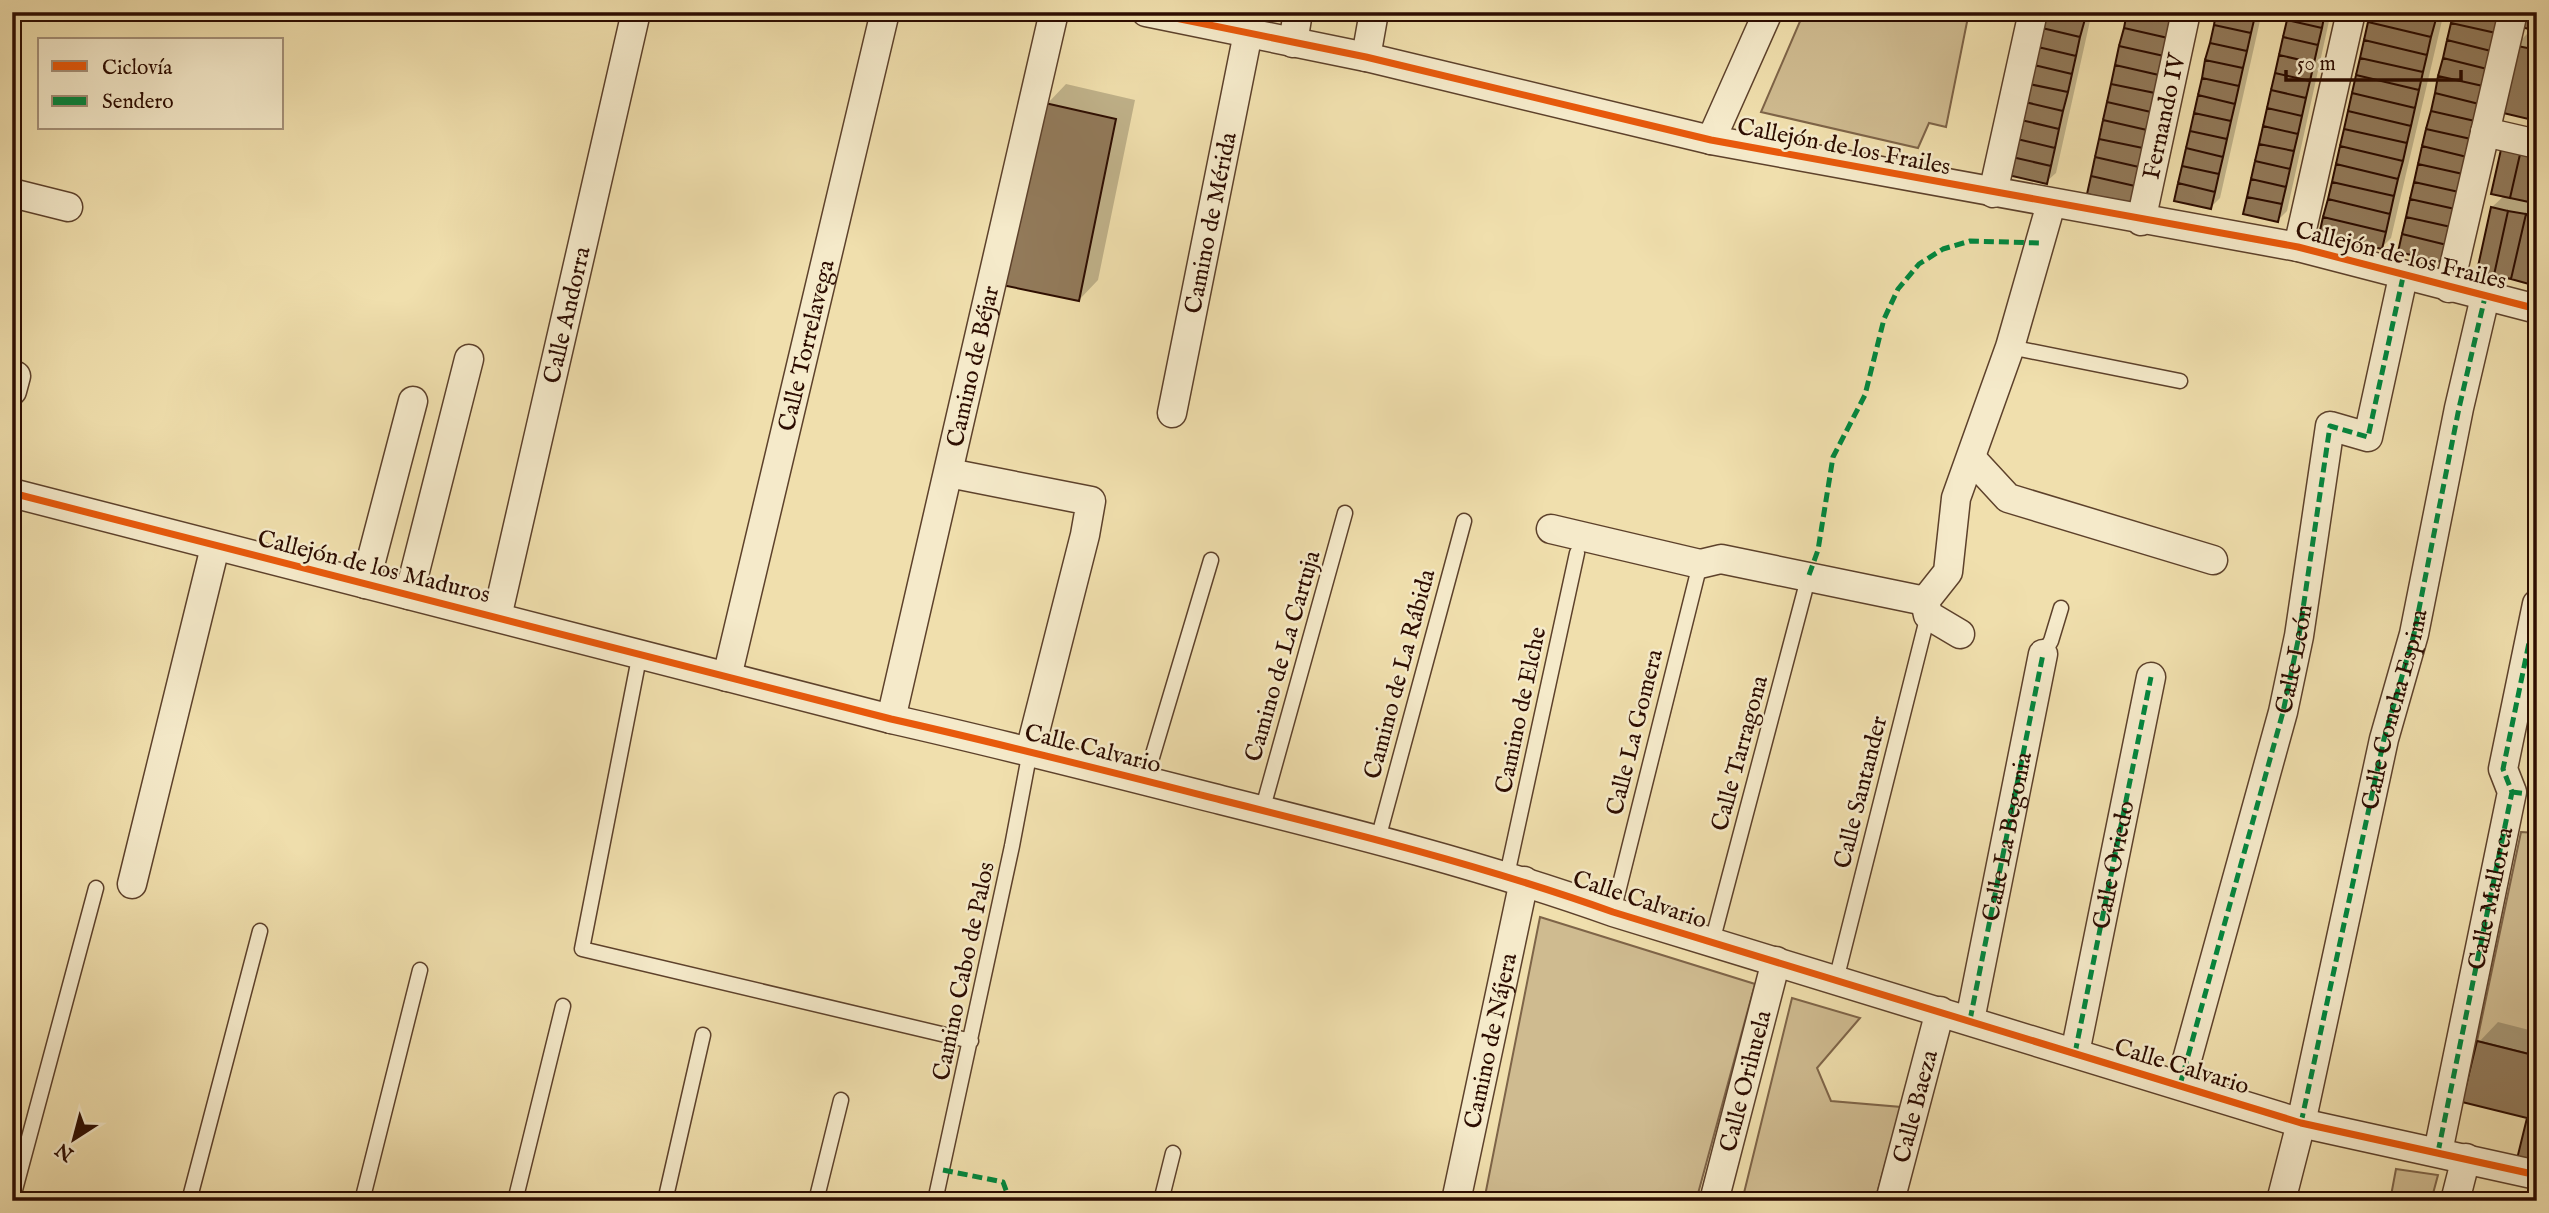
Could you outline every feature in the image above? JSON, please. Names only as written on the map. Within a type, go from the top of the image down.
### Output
[{"type":"street","name":"Calle Andorra","points":[[497,617],[636,12]]},
{"type":"street","name":"Calle Torrelavega","points":[[727,677],[885,12]]},
{"type":"street","name":"Camino de Béjar","points":[[891,719],[1055,12]]},
{"type":"street","name":"Callejón de los Frailes","points":[[1146,12],[1221,20],[1248,33],[1366,57],[1711,140],[2141,221],[2298,247],[2403,277],[2537,309]]},
{"type":"street","points":[[1293,43],[1298,12]]},
{"type":"street","points":[[1366,57],[1374,12]]},
{"type":"street","points":[[1711,140],[1768,12]]},
{"type":"street","points":[[1993,194],[2033,12]]},
{"type":"street","name":"Fernando IV","points":[[2141,221],[2186,12]]},
{"type":"street","points":[[2298,247],[2351,12]]},
{"type":"street","points":[[2449,288],[2513,12]]},
{"type":"street","name":"Camino de Mérida","points":[[1171,413],[1248,33]]},
{"type":"street","points":[[2485,132],[2537,144]]},
{"type":"street","points":[[12,193],[68,207]]},
{"type":"street","points":[[1926,608],[1948,572],[1956,498],[2010,347],[2052,204]]},
{"type":"street","name":"Calle León","points":[[2180,1085],[2283,712],[2299,636],[2330,426],[2368,436],[2403,277]]},
{"type":"street","name":"Calle Concha Espina","points":[[2281,1201],[2301,1123],[2384,738],[2414,634],[2459,408],[2485,297]]},
{"type":"street","points":[[409,595],[469,359]]},
{"type":"street","points":[[365,584],[413,401]]},
{"type":"street","points":[[1972,459],[2008,498],[2213,560]]},
{"type":"street","points":[[949,472],[1091,501],[1085,535],[1030,751]]},
{"type":"street","name":"Callejón de los Maduros","points":[[12,493],[727,677]]},
{"type":"street","points":[[1551,529],[1700,564],[1721,559],[1809,575],[1926,608],[1960,634]]},
{"type":"street","points":[[132,884],[215,547]]},
{"type":"street","name":"Calle Mallorca","points":[[2438,1152],[2525,793],[2503,769],[2537,604]]},
{"type":"street","name":"Calle La Begonia","points":[[1969,1020],[2043,654]]},
{"type":"street","name":"Calle Calvario","points":[[727,677],[1378,839],[1516,878],[1613,912],[2301,1123],[2537,1175]]},
{"type":"street","name":"Calle Oviedo","points":[[2075,1054],[2151,677]]},
{"type":"street","name":"Camino de Nájera","points":[[1456,1201],[1516,878]]},
{"type":"street","name":"Calle Orihuela","points":[[1714,1201],[1776,961]]},
{"type":"street","name":"Calle Baeza","points":[[1890,1201],[1940,1011]]},
{"type":"street","points":[[2455,1201],[2466,1158]]},
{"type":"lane","points":[[2010,347],[2180,381]]},
{"type":"lane","name":"Camino de La Cartuja","points":[[1262,811],[1345,513]]},
{"type":"lane","name":"Camino de La Rábida","points":[[1378,839],[1464,521]]},
{"type":"lane","name":"Camino de Elche","points":[[1516,878],[1577,554]]},
{"type":"lane","points":[[1145,781],[1211,560]]},
{"type":"lane","name":"Calle La Gomera","points":[[1613,912],[1700,564]]},
{"type":"lane","name":"Calle Tarragona","points":[[1712,942],[1809,575]]},
{"type":"lane","name":"Calle Santander","points":[[1836,980],[1926,608]]},
{"type":"lane","points":[[2043,654],[2051,641],[2061,608]]},
{"type":"lane","points":[[640,653],[582,949],[971,1041]]},
{"type":"lane","name":"Camino Cabo de Palos","points":[[935,1201],[971,1041],[1030,751]]},
{"type":"lane","points":[[12,1201],[96,888]]},
{"type":"lane","points":[[189,1201],[260,931]]},
{"type":"lane","points":[[362,1201],[421,970]]},
{"type":"lane","points":[[514,1201],[563,1006]]},
{"type":"lane","points":[[665,1201],[703,1035]]},
{"type":"lane","points":[[816,1201],[841,1100]]},
{"type":"lane","points":[[1161,1201],[1174,1153]]},
{"type":"shaded area","points":[[1804,12],[1969,12],[1946,127],[1929,123],[1918,148],[1761,112]]},
{"type":"shaded area","points":[[2521,832],[2537,833],[2537,1056],[2477,1041]]},
{"type":"shaded area","points":[[1540,917],[1755,984],[1696,1201],[1484,1201]]},
{"type":"shaded area","points":[[1792,998],[1860,1018],[1817,1068],[1831,1101],[1901,1107],[1875,1201],[1742,1201]]},
{"type":"shaded area","points":[[2396,1169],[2438,1175],[2431,1201],[2390,1201]]},
{"type":"building","points":[[2046,12],[2085,19],[2080,37],[2042,28]]},
{"type":"building","points":[[2127,12],[2172,19],[2168,38],[2124,28]]},
{"type":"building","points":[[2216,12],[2255,16],[2251,33],[2214,25]]},
{"type":"building","points":[[2288,12],[2325,12],[2322,28],[2287,20]]},
{"type":"building","points":[[2371,12],[2405,12],[2436,19],[2431,37],[2368,22]]},
{"type":"building","points":[[2453,12],[2500,15],[2496,33],[2451,23]]},
{"type":"building","points":[[2520,12],[2537,12],[2537,31],[2517,26]]},
{"type":"building","points":[[2287,20],[2322,28],[2318,45],[2283,37]]},
{"type":"building","points":[[2368,22],[2431,37],[2427,55],[2364,40]]},
{"type":"building","points":[[2451,23],[2496,33],[2491,51],[2447,40]]},
{"type":"building","points":[[2214,25],[2251,33],[2247,51],[2210,43]]},
{"type":"building","points":[[2042,28],[2080,37],[2076,56],[2038,47]]},
{"type":"building","points":[[2124,28],[2168,38],[2164,56],[2119,46]]},
{"type":"building","points":[[2283,37],[2318,45],[2314,63],[2279,55]]},
{"type":"building","points":[[2364,40],[2427,55],[2423,72],[2360,58]]},
{"type":"building","points":[[2447,40],[2491,51],[2487,69],[2443,58]]},
{"type":"building","points":[[2210,43],[2247,51],[2243,68],[2205,60]]},
{"type":"building","points":[[2513,45],[2537,50],[2537,121],[2499,112]]},
{"type":"building","points":[[2119,46],[2164,56],[2159,75],[2115,65]]},
{"type":"building","points":[[2038,47],[2076,56],[2072,74],[2034,65]]},
{"type":"building","points":[[2279,55],[2314,63],[2310,81],[2275,73]]},
{"type":"building","points":[[2360,58],[2423,72],[2419,90],[2356,75]]},
{"type":"building","points":[[2443,58],[2487,69],[2483,86],[2438,76]]},
{"type":"building","points":[[2205,60],[2243,68],[2239,86],[2202,78]]},
{"type":"building","points":[[2034,65],[2072,74],[2068,92],[2029,84]]},
{"type":"building","points":[[2115,65],[2159,75],[2155,93],[2111,84]]},
{"type":"building","points":[[2275,73],[2310,81],[2306,98],[2271,90]]},
{"type":"building","points":[[2356,75],[2419,90],[2415,108],[2352,93]]},
{"type":"building","points":[[2438,76],[2483,86],[2479,104],[2435,93]]},
{"type":"building","points":[[2202,78],[2239,86],[2235,104],[2198,95]]},
{"type":"building","points":[[2029,84],[2068,92],[2063,111],[2025,102]]},
{"type":"building","points":[[2111,84],[2155,93],[2151,112],[2107,102]]},
{"type":"building","points":[[2271,90],[2306,98],[2302,116],[2267,108]]},
{"type":"building","points":[[2352,93],[2415,108],[2411,126],[2348,111]]},
{"type":"building","points":[[2435,93],[2479,104],[2475,121],[2431,111]]},
{"type":"building","points":[[2198,95],[2235,104],[2231,121],[2194,113]]},
{"type":"building","points":[[2025,102],[2063,111],[2059,129],[2021,120]]},
{"type":"building","points":[[2107,102],[2151,112],[2147,130],[2103,120]]},
{"type":"building","points":[[1045,103],[1116,119],[1079,301],[1002,285]]},
{"type":"building","points":[[2267,108],[2302,116],[2298,134],[2263,126]]},
{"type":"building","points":[[2348,111],[2411,126],[2407,143],[2344,129]]},
{"type":"building","points":[[2431,111],[2475,121],[2471,139],[2426,129]]},
{"type":"building","points":[[2194,113],[2231,121],[2227,139],[2190,131]]},
{"type":"building","points":[[2021,120],[2059,129],[2055,148],[2017,139]]},
{"type":"building","points":[[2103,120],[2147,130],[2143,148],[2099,139]]},
{"type":"building","points":[[2263,126],[2298,134],[2294,151],[2259,144]]},
{"type":"building","points":[[2344,129],[2407,143],[2403,161],[2340,146]]},
{"type":"building","points":[[2426,129],[2471,139],[2467,157],[2422,146]]},
{"type":"building","points":[[2190,131],[2227,139],[2223,157],[2186,148]]},
{"type":"building","points":[[2017,139],[2055,148],[2051,166],[2012,157]]},
{"type":"building","points":[[2099,139],[2143,148],[2139,167],[2095,157]]},
{"type":"building","points":[[2259,144],[2294,151],[2290,169],[2255,161]]},
{"type":"building","points":[[2502,145],[2521,150],[2510,198],[2491,194]]},
{"type":"building","points":[[2340,146],[2403,161],[2398,179],[2336,164]]},
{"type":"building","points":[[2422,146],[2467,157],[2463,174],[2418,164]]},
{"type":"building","points":[[2186,148],[2223,157],[2219,174],[2182,166]]},
{"type":"building","points":[[2521,150],[2537,153],[2529,202],[2510,198]]},
{"type":"building","points":[[2012,157],[2051,166],[2047,184],[2008,175]]},
{"type":"building","points":[[2095,157],[2139,167],[2135,186],[2091,176]]},
{"type":"building","points":[[2255,161],[2290,169],[2286,187],[2251,179]]},
{"type":"building","points":[[2336,164],[2398,179],[2394,196],[2332,182]]},
{"type":"building","points":[[2418,164],[2463,174],[2459,192],[2414,182]]},
{"type":"building","points":[[2182,166],[2219,174],[2215,192],[2178,183]]},
{"type":"building","points":[[2537,168],[2537,204],[2529,202]]},
{"type":"building","points":[[2091,176],[2135,186],[2131,204],[2087,194]]},
{"type":"building","points":[[2251,179],[2286,187],[2282,204],[2247,197]]},
{"type":"building","points":[[2332,182],[2394,196],[2390,214],[2328,199]]},
{"type":"building","points":[[2414,182],[2459,192],[2455,209],[2410,199]]},
{"type":"building","points":[[2178,183],[2215,192],[2211,209],[2174,201]]},
{"type":"building","points":[[2247,197],[2282,204],[2278,222],[2243,214]]},
{"type":"building","points":[[2328,199],[2390,214],[2386,232],[2323,217]]},
{"type":"building","points":[[2410,199],[2455,209],[2451,227],[2406,217]]},
{"type":"building","points":[[2491,207],[2508,211],[2494,275],[2477,271]]},
{"type":"building","points":[[2508,211],[2526,214],[2511,279],[2494,275]]},
{"type":"building","points":[[2526,214],[2537,217],[2537,248],[2529,284],[2511,279]]},
{"type":"building","points":[[2323,217],[2386,232],[2382,249],[2319,235]]},
{"type":"building","points":[[2406,217],[2451,227],[2447,245],[2402,234]]},
{"type":"building","points":[[2402,234],[2447,245],[2442,262],[2398,252]]},
{"type":"building","points":[[2537,248],[2537,285],[2529,284]]},
{"type":"building","points":[[2477,1041],[2537,1056],[2537,1164],[2517,1159],[2527,1118],[2462,1102]]},
{"type":"marked path","points":[[1809,575],[1818,550],[1833,457],[1865,395],[1884,319],[1898,289],[1919,264],[1943,249],[1970,241],[2040,243]]},
{"type":"marked path","points":[[2180,1085],[2283,712],[2299,636],[2330,426],[2368,437],[2403,277]]},
{"type":"marked path","points":[[2301,1123],[2384,739],[2414,634],[2459,408],[2485,297]]},
{"type":"marked path","points":[[2438,1152],[2512,792],[2503,769],[2537,604]]},
{"type":"marked path","points":[[1970,1020],[2043,654]]},
{"type":"marked path","points":[[2075,1053],[2151,677]]},
{"type":"marked path","points":[[2512,792],[2537,795]]},
{"type":"marked path","points":[[943,1170],[1003,1182],[1010,1201]]},
{"type":"cycle path","points":[[1146,12],[1366,57],[1711,140],[2298,247],[2537,309]]},
{"type":"cycle path","points":[[12,493],[891,719],[1369,838],[1467,865],[2301,1123],[2537,1175]]}]
